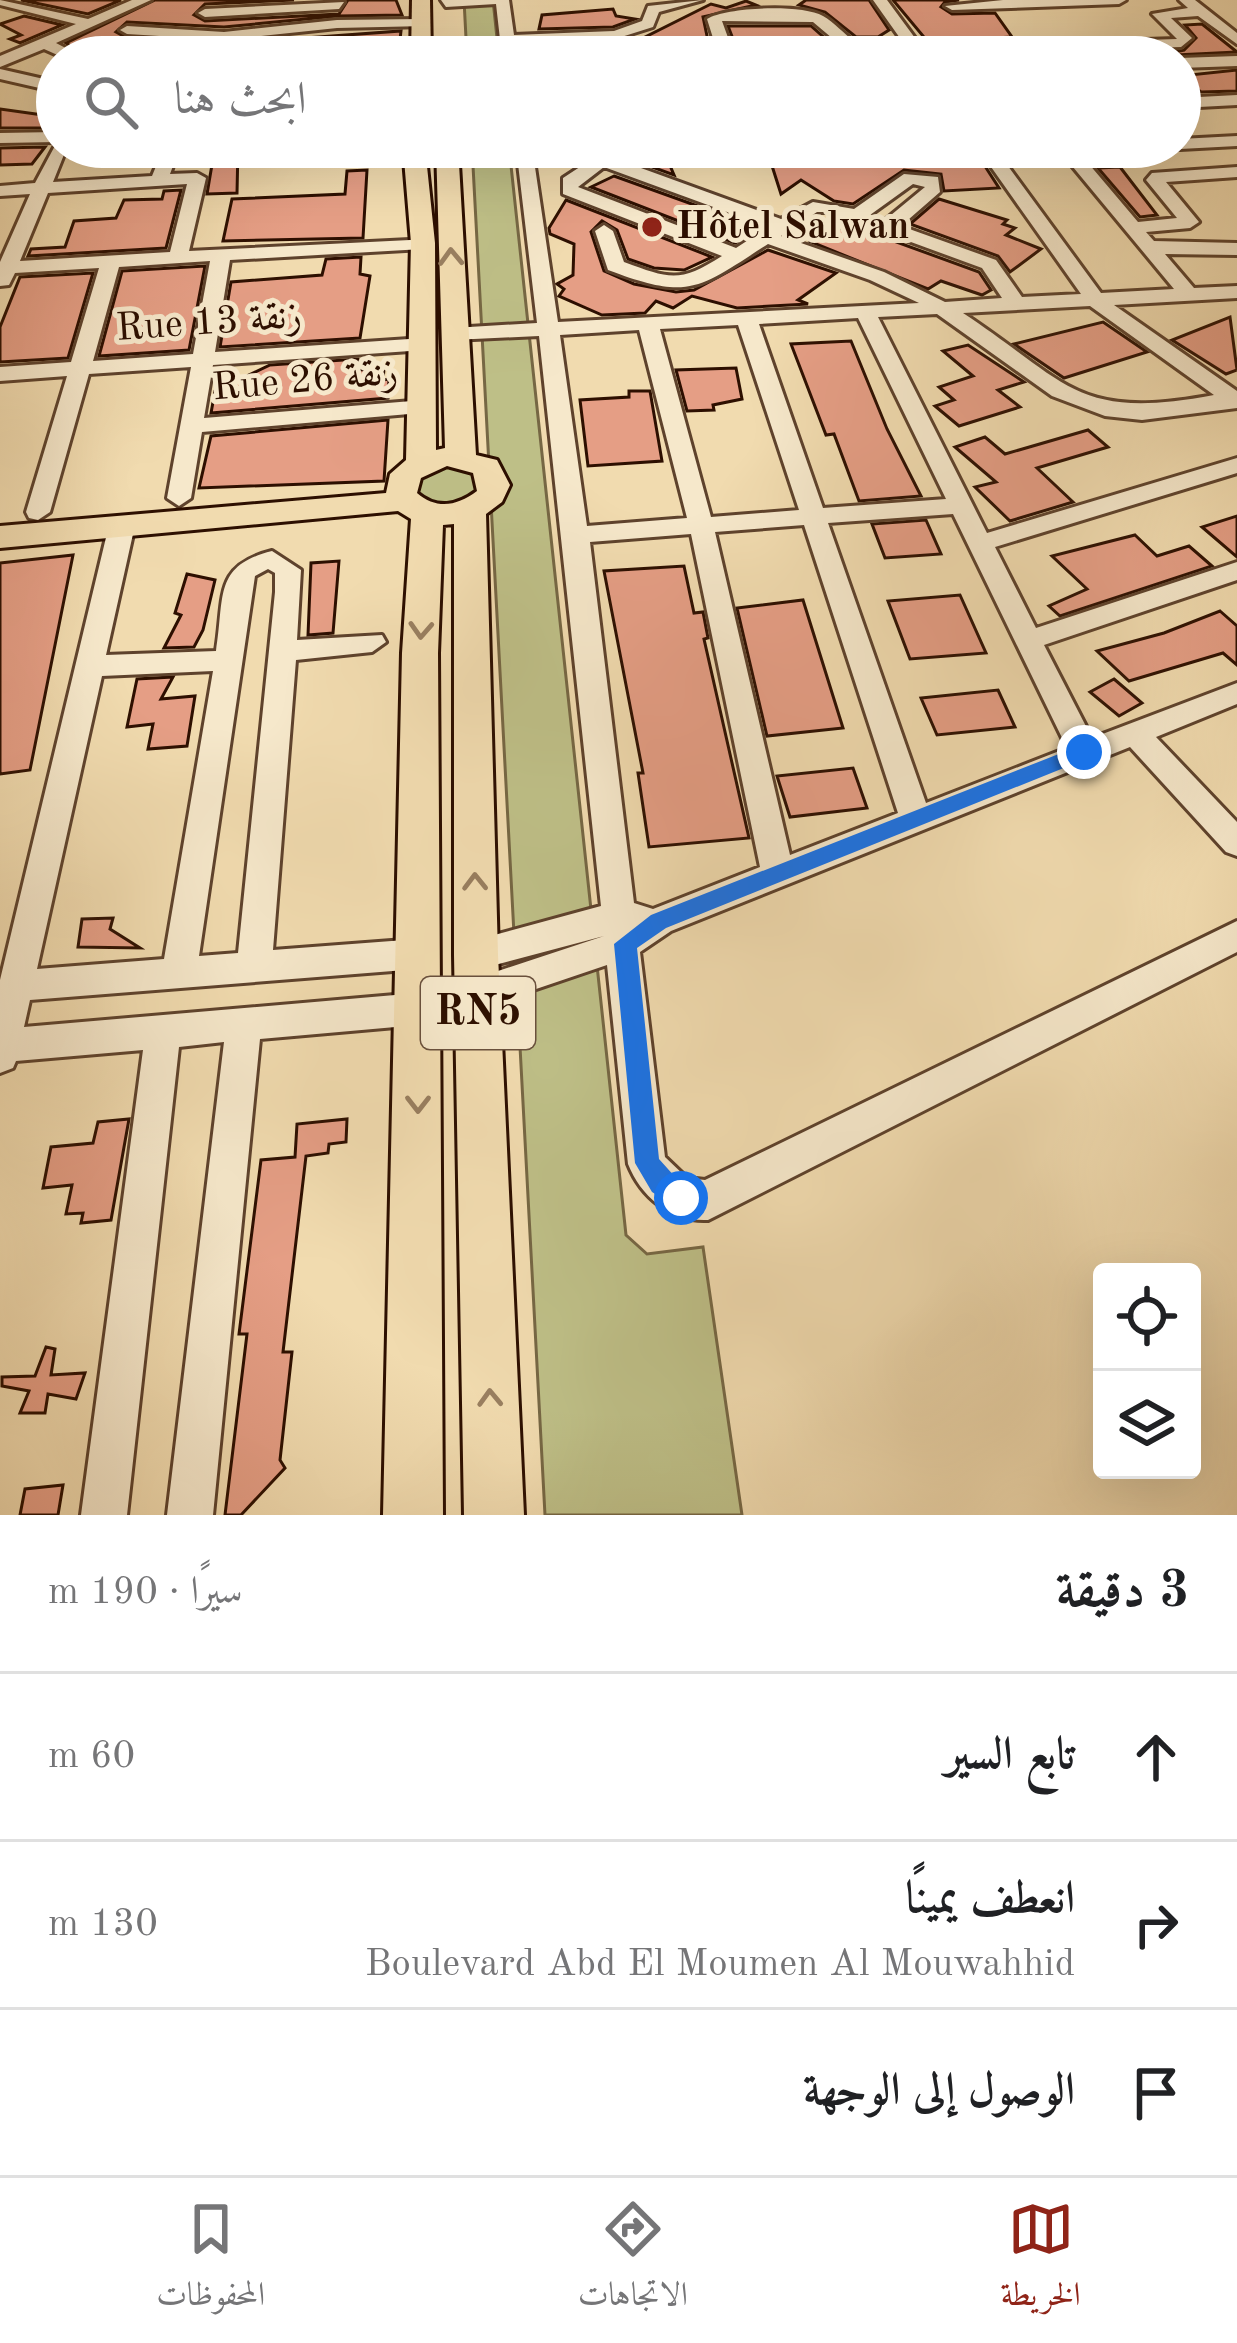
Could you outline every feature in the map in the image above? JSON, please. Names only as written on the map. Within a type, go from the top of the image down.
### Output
[{"type":"main road","points":[[421,0],[422,36]]},
{"type":"main road","name":"RN5","points":[[413,1515],[425,494],[423,244],[416,168]]},
{"type":"main road","name":"RN5","points":[[425,494],[482,503],[494,485],[486,467],[461,458],[448,168]]},
{"type":"main road","points":[[0,537],[425,494],[461,458]]},
{"type":"main road","points":[[0,515],[179,498],[425,494]]},
{"type":"main road","name":"RN5","points":[[425,494],[476,974],[494,1515]]},
{"type":"street","points":[[0,24],[64,0]]},
{"type":"street","points":[[54,36],[145,0]]},
{"type":"street","points":[[145,0],[123,36],[422,23]]},
{"type":"street","points":[[446,8],[502,0],[506,36]]},
{"type":"street","points":[[625,36],[647,24],[653,8],[696,0]]},
{"type":"street","points":[[880,0],[906,36]]},
{"type":"street","points":[[949,3],[1119,0]]},
{"type":"street","points":[[1186,0],[1237,40]]},
{"type":"street","points":[[0,2],[84,22]]},
{"type":"street","points":[[196,34],[208,7],[282,9],[339,2],[337,36]]},
{"type":"street","points":[[949,3],[964,20]]},
{"type":"street","points":[[280,36],[282,9]]},
{"type":"street","points":[[1183,36],[1159,14],[1201,12]]},
{"type":"street","points":[[720,36],[714,20],[726,15],[801,14],[830,25],[840,36]]},
{"type":"street","points":[[0,62],[36,44]]},
{"type":"street","points":[[1201,62],[1237,61]]},
{"type":"street","points":[[0,74],[36,85]]},
{"type":"street","points":[[19,97],[36,94]]},
{"type":"street","points":[[1201,115],[1237,100]]},
{"type":"street","points":[[1201,122],[1237,140]]},
{"type":"street","points":[[0,138],[36,137]]},
{"type":"street","points":[[3,274],[50,168]]},
{"type":"street","points":[[160,179],[164,168]]},
{"type":"street","points":[[527,168],[624,929],[647,1163],[661,1184],[696,1202],[1237,936]]},
{"type":"street","points":[[583,168],[569,182],[569,190],[737,255]]},
{"type":"street","points":[[633,168],[783,226]]},
{"type":"street","points":[[1000,168],[1096,301],[1235,399]]},
{"type":"street","points":[[1083,168],[1189,295]]},
{"type":"street","points":[[1136,236],[1190,222],[1155,181],[1158,177],[1237,172]]},
{"type":"street","points":[[857,215],[910,178],[932,181],[934,188],[889,226]]},
{"type":"street","points":[[0,191],[160,179],[200,181],[178,257]]},
{"type":"street","points":[[604,231],[615,266],[677,284],[698,280],[763,236],[822,206],[989,264],[1016,304]]},
{"type":"street","points":[[763,236],[840,283],[943,308],[1050,387],[1093,404],[1138,413],[1235,399]]},
{"type":"street","points":[[1136,236],[1181,251],[1237,249]]},
{"type":"street","points":[[3,274],[111,261],[423,244]]},
{"type":"street","points":[[179,498],[221,255]]},
{"type":"street","points":[[38,512],[111,261]]},
{"type":"street","points":[[804,314],[840,283]]},
{"type":"street","points":[[453,334],[1237,292]]},
{"type":"street","points":[[865,312],[1084,752]]},
{"type":"street","points":[[746,317],[915,817]]},
{"type":"street","points":[[648,323],[701,524],[778,873]]},
{"type":"street","name":"Rue 13 زنقة","points":[[0,374],[424,344]]},
{"type":"street","name":"Rue 26 زنقة","points":[[192,426],[424,407]]},
{"type":"street","points":[[981,543],[1237,466]]},
{"type":"street","points":[[576,535],[963,505]]},
{"type":"street","points":[[122,526],[1,1050],[418,1009]]},
{"type":"street","points":[[179,973],[242,573],[259,560],[281,562],[288,570],[254,967]]},
{"type":"street","points":[[1029,640],[1237,571]]},
{"type":"street","points":[[281,652],[372,642]]},
{"type":"street","points":[[90,666],[228,661]]},
{"type":"street","points":[[476,974],[659,921],[1237,692]]},
{"type":"street","points":[[1134,732],[1237,843]]},
{"type":"street","points":[[16,986],[418,954]]},
{"type":"street","points":[[190,1515],[244,1025]]},
{"type":"street","points":[[104,1515],[163,1032]]},
{"type":"green space","points":[[464,0],[493,0],[497,36],[466,36]]},
{"type":"green space","points":[[473,168],[511,168],[626,1235],[647,1254],[703,1247],[742,1515],[545,1515]]},
{"type":"green space","points":[[440,467],[456,467],[479,478],[480,488],[460,504],[417,499],[416,480]]},
{"type":"building","points":[[21,0],[121,0],[88,14]]},
{"type":"building","points":[[155,0],[294,0],[205,4],[194,15],[205,21],[339,14],[348,0],[396,0],[402,15],[224,27],[127,22],[116,32],[123,36],[80,36]]},
{"type":"building","points":[[806,0],[869,0],[889,30],[880,36],[855,36],[825,12],[799,5]]},
{"type":"building","points":[[893,0],[959,0],[941,7],[952,14],[995,13],[1011,36],[923,36]]},
{"type":"building","points":[[746,1],[756,5],[703,17],[707,36],[647,36],[711,4],[726,8]]},
{"type":"building","points":[[613,9],[616,16],[635,19],[613,27],[539,29],[542,15]]},
{"type":"building","points":[[24,16],[62,25],[20,43],[10,39],[21,35],[0,24]]},
{"type":"building","points":[[1202,24],[1237,52],[1201,54],[1201,36],[1194,36],[1185,25]]},
{"type":"building","points":[[728,26],[811,26],[822,36],[732,36]]},
{"type":"building","points":[[401,31],[400,36],[333,36]]},
{"type":"building","points":[[1237,70],[1237,91],[1201,92],[1201,74]]},
{"type":"building","points":[[0,109],[36,114],[36,128],[0,128]]},
{"type":"building","points":[[36,147],[32,164],[0,165],[0,148]]},
{"type":"building","points":[[211,168],[238,168],[237,193],[207,194]]},
{"type":"building","points":[[773,168],[986,168],[999,188],[944,191],[941,174],[904,170],[853,204],[834,201],[801,180],[781,194]]},
{"type":"building","points":[[1098,168],[1121,168],[1157,215],[1140,217]]},
{"type":"building","points":[[367,170],[363,238],[223,241],[232,199],[345,194],[347,171]]},
{"type":"building","points":[[614,176],[742,222],[736,226],[742,229],[730,235],[741,240],[735,243],[591,187]]},
{"type":"building","points":[[181,190],[166,248],[28,256],[31,249],[65,247],[74,221],[116,218],[124,200],[162,199],[164,191]]},
{"type":"building","points":[[939,199],[1007,220],[1003,224],[1015,228],[1006,235],[1041,249],[1010,272],[998,256],[910,224]]},
{"type":"building","points":[[566,200],[712,257],[684,270],[654,268],[628,259],[617,230],[602,221],[591,232],[604,271],[634,284],[676,292],[694,290],[768,250],[836,273],[798,300],[808,304],[737,308],[692,296],[673,308],[656,301],[645,313],[602,315],[559,296],[564,289],[557,284],[573,275],[574,244],[550,234],[549,228]]},
{"type":"building","points":[[836,220],[979,272],[991,290],[982,295],[941,281],[928,289],[811,242],[844,227],[832,223]]},
{"type":"building","points":[[361,257],[360,274],[370,276],[360,338],[220,347],[231,282],[322,275],[326,259]]},
{"type":"building","points":[[205,266],[189,350],[99,356],[122,271]]},
{"type":"building","points":[[93,273],[68,358],[0,362],[0,327],[20,277]]},
{"type":"building","points":[[1230,317],[1237,370],[1226,374],[1172,340]]},
{"type":"building","points":[[1103,322],[1147,352],[1064,378],[1014,344]]},
{"type":"building","points":[[851,341],[921,496],[859,501],[834,434],[826,435],[791,344]]},
{"type":"building","points":[[968,345],[1024,382],[998,390],[1020,407],[959,426],[935,406],[954,400],[939,387],[973,376],[943,351]]},
{"type":"building","points":[[358,359],[359,370],[384,369],[388,398],[211,413],[215,391],[270,365]]},
{"type":"building","points":[[736,368],[742,399],[713,405],[714,410],[687,411],[676,370]]},
{"type":"building","points":[[629,391],[650,391],[662,461],[588,466],[580,400],[629,397]]},
{"type":"building","points":[[388,420],[384,481],[199,488],[211,436]]},
{"type":"building","points":[[1088,430],[1108,447],[1037,468],[1073,502],[1010,521],[975,487],[996,482],[955,447],[985,437],[1005,454]]},
{"type":"building","points":[[1237,516],[1237,557],[1202,527]]},
{"type":"building","points":[[926,520],[941,554],[885,558],[872,524]]},
{"type":"building","points":[[1135,535],[1157,556],[1189,546],[1212,566],[1060,616],[1049,606],[1087,589],[1052,556]]},
{"type":"building","points":[[73,555],[30,770],[0,774],[0,563]]},
{"type":"building","points":[[339,561],[333,633],[308,635],[311,563]]},
{"type":"building","points":[[684,566],[694,613],[703,612],[708,638],[704,639],[749,838],[649,847],[638,773],[643,773],[604,571]]},
{"type":"building","points":[[187,574],[215,580],[203,630],[194,647],[164,648],[181,615],[175,613]]},
{"type":"building","points":[[960,595],[986,653],[910,659],[888,601]]},
{"type":"building","points":[[803,600],[843,728],[767,736],[737,608]]},
{"type":"building","points":[[1220,611],[1237,626],[1237,665],[1223,653],[1129,681],[1097,651],[1164,633]]},
{"type":"building","points":[[173,677],[161,699],[195,696],[187,746],[148,749],[153,724],[127,727],[137,679]]},
{"type":"building","points":[[1114,679],[1142,703],[1119,716],[1090,692]]},
{"type":"building","points":[[998,690],[1015,727],[937,735],[921,698]]},
{"type":"building","points":[[853,768],[867,808],[790,817],[777,776]]},
{"type":"building","points":[[113,918],[110,929],[140,948],[78,947],[82,919]]},
{"type":"building","points":[[129,1119],[111,1220],[81,1223],[83,1213],[66,1214],[72,1185],[43,1188],[51,1147],[93,1143],[98,1122]]},
{"type":"building","points":[[347,1119],[346,1142],[329,1144],[328,1153],[306,1156],[283,1352],[292,1352],[280,1460],[285,1468],[241,1515],[225,1515],[247,1334],[239,1334],[261,1160],[295,1157],[297,1124]]},
{"type":"building","points":[[46,1347],[55,1349],[51,1375],[85,1373],[76,1399],[48,1394],[45,1413],[20,1413],[29,1391],[2,1386],[2,1377],[35,1376]]},
{"type":"building","points":[[63,1485],[58,1515],[20,1515],[25,1489]]},
{"type":"place","name":"Hôtel Salwan","points":[[652,227]]},
{"type":"route","points":[[681,1198],[661,1184],[647,1163],[625,944],[659,921],[1084,752]]}]
